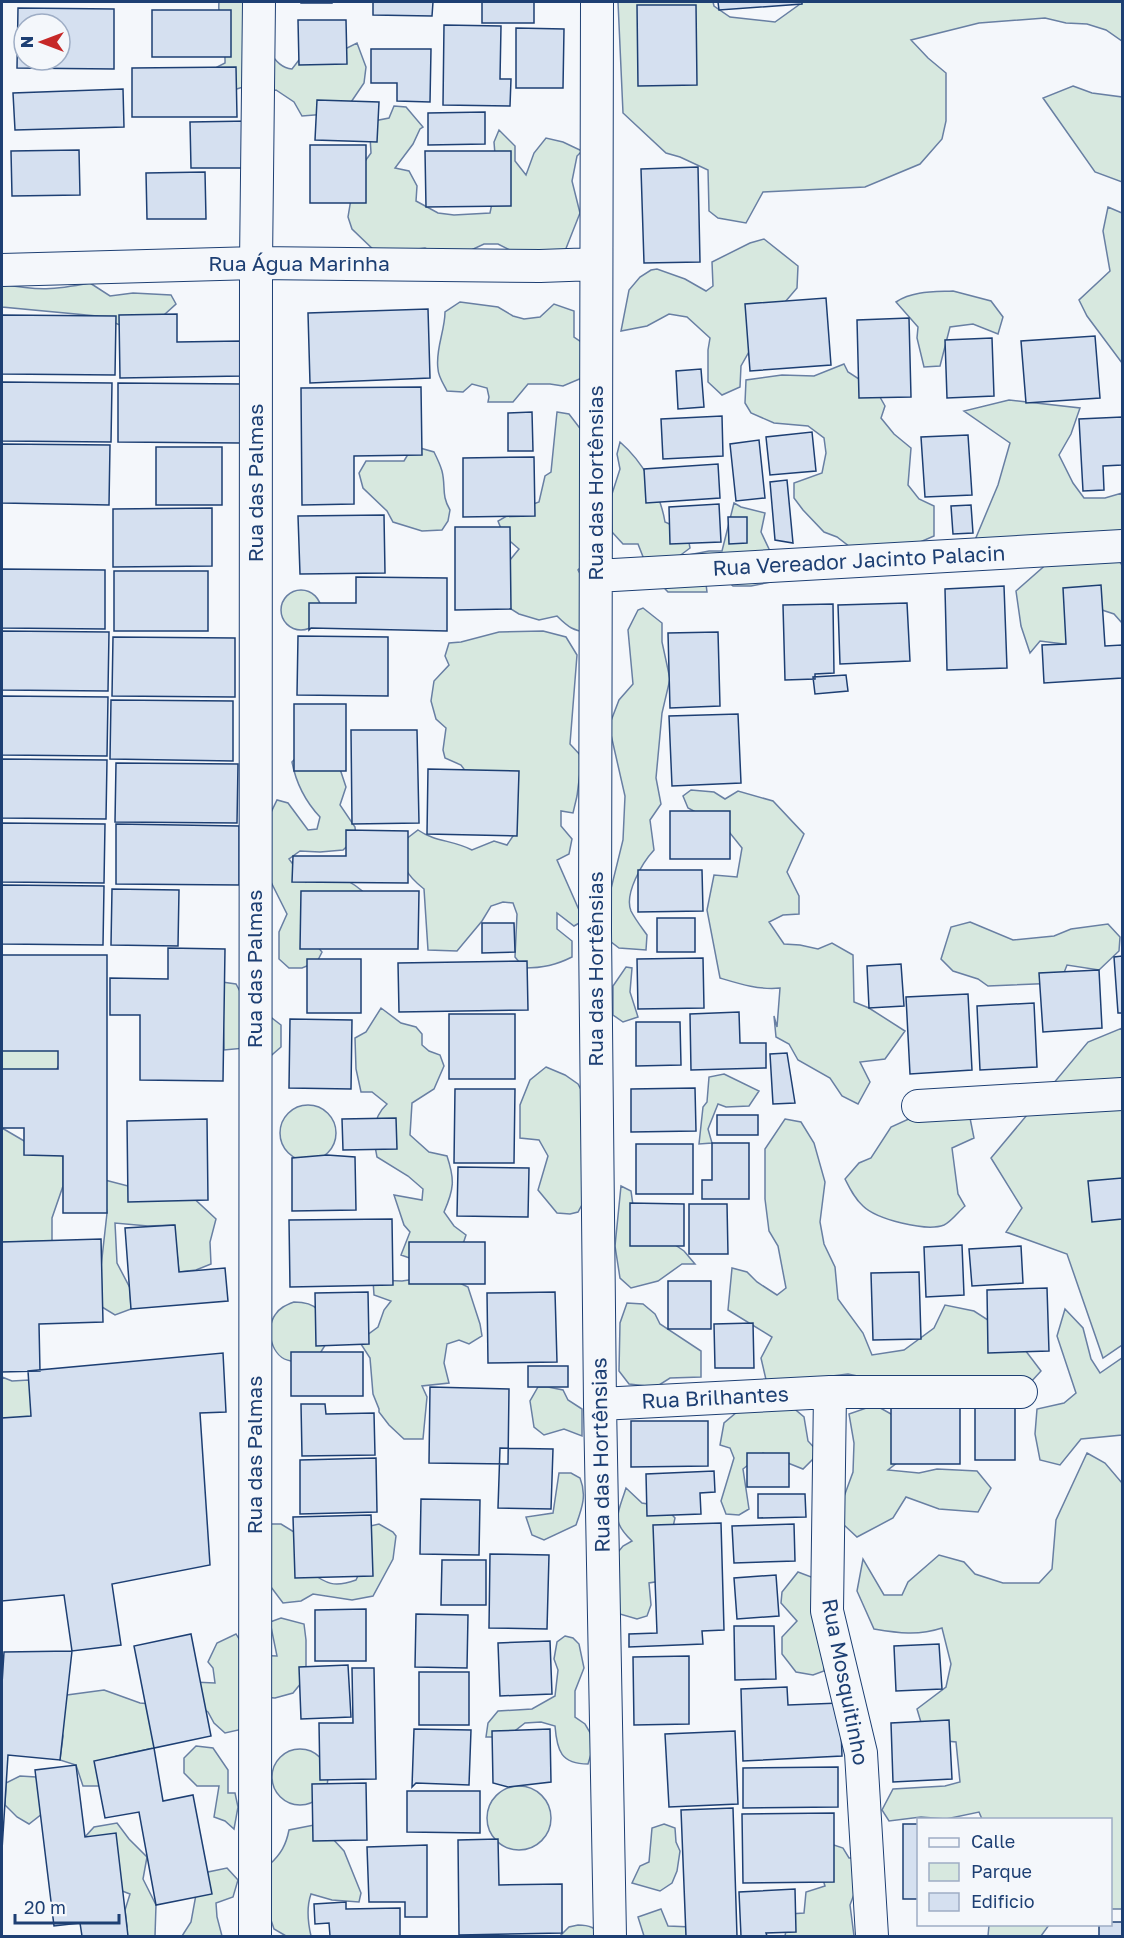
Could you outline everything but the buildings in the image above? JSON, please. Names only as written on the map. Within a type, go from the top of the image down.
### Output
[{"type":"street","name":"Rua das Palmas","points":[[255,1936],[256,263],[259,2]]},
{"type":"street","name":"Rua das Hortênsias","points":[[597,2],[595,931],[600,1404],[610,1936]]},
{"type":"street","name":"Rua Água Marinha","points":[[2,270],[256,263],[540,266],[596,264]]},
{"type":"street","name":"Rua Vereador Jacinto Palacin","points":[[596,576],[1122,546]]},
{"type":"street","points":[[918,1106],[1122,1094]]},
{"type":"street","name":"Rua Brilhantes","points":[[600,1404],[830,1392],[1021,1392]]},
{"type":"street","name":"Rua Mosquitinho","points":[[830,1392],[827,1611],[861,1753],[872,1936]]},
{"type":"green space","points":[[219,2],[251,2],[270,52],[283,66],[292,69],[302,56],[327,58],[357,43],[366,67],[364,83],[347,108],[327,114],[302,116],[294,102],[276,90],[263,93],[243,87],[227,92],[217,67],[225,63]]},
{"type":"green space","points":[[618,2],[713,2],[714,6],[730,17],[775,22],[803,2],[1122,2],[1122,41],[1106,30],[1087,24],[1066,23],[1045,18],[979,23],[911,40],[946,73],[946,121],[942,139],[920,164],[865,187],[763,192],[746,223],[718,218],[709,211],[708,170],[666,153],[623,113]]},
{"type":"green space","points":[[1073,86],[1092,93],[1122,97],[1122,182],[1095,172],[1043,98]]},
{"type":"green space","points":[[394,106],[406,107],[423,127],[395,168],[409,171],[417,186],[416,201],[438,213],[454,215],[490,213],[497,179],[494,142],[499,130],[515,146],[515,161],[526,175],[534,153],[546,138],[563,142],[582,151],[577,156],[572,181],[580,213],[563,256],[510,250],[498,244],[484,244],[467,252],[439,254],[425,248],[378,254],[352,229],[348,217],[355,175],[371,153],[370,136],[374,121],[389,118]]},
{"type":"green space","points":[[1108,207],[1122,213],[1122,363],[1087,316],[1079,300],[1110,271],[1103,231]]},
{"type":"green space","points":[[764,239],[798,266],[797,288],[762,329],[741,366],[740,387],[722,395],[708,382],[710,338],[687,317],[669,314],[647,326],[621,331],[629,290],[640,277],[657,269],[685,279],[706,291],[713,286],[712,262],[750,243]]},
{"type":"green space","points":[[90,283],[110,296],[133,293],[171,295],[176,304],[143,334],[97,316],[2,307],[2,284],[46,289]]},
{"type":"green space","points":[[953,291],[991,301],[1003,317],[998,334],[973,324],[950,327],[940,366],[924,367],[917,338],[918,327],[896,302],[916,294]]},
{"type":"green space","points":[[460,302],[498,307],[513,316],[524,319],[540,317],[554,304],[574,311],[574,337],[584,344],[589,375],[563,386],[528,384],[513,402],[488,402],[487,388],[472,384],[463,392],[447,391],[438,372],[438,355],[445,312]]},
{"type":"green space","points":[[844,364],[848,372],[876,390],[885,406],[881,418],[894,434],[911,448],[908,485],[919,499],[934,506],[934,536],[904,549],[854,550],[837,537],[824,532],[794,498],[794,483],[822,473],[826,453],[824,438],[808,426],[774,423],[751,413],[745,403],[746,380],[782,375],[814,376]]},
{"type":"green space","points":[[1009,400],[1080,408],[1071,434],[1059,455],[1073,483],[1084,498],[1105,498],[1122,493],[1122,535],[975,540],[998,485],[1010,443],[964,411]]},
{"type":"green space","points":[[557,412],[569,414],[582,431],[583,565],[578,570],[586,585],[589,631],[572,628],[557,616],[539,620],[519,614],[490,596],[510,560],[519,549],[504,536],[498,521],[517,510],[539,502],[545,476],[551,472]]},
{"type":"green space","points":[[620,442],[636,458],[649,478],[663,511],[665,522],[687,532],[690,548],[678,557],[722,551],[734,503],[765,513],[761,532],[769,549],[771,582],[751,586],[733,586],[703,560],[707,592],[668,592],[649,572],[638,544],[623,544],[612,532],[611,497],[620,469],[617,454]]},
{"type":"green space","points":[[413,446],[434,452],[441,468],[446,500],[450,510],[448,521],[442,530],[422,531],[393,522],[387,511],[363,488],[359,473],[366,461],[404,461]]},
{"type":"green space","points":[[1117,558],[1122,565],[1122,623],[1114,614],[1093,607],[1080,646],[1040,641],[1030,653],[1021,626],[1016,591],[1049,562]]},
{"type":"green space","points":[[301,590],[315,596],[321,610],[315,624],[301,630],[287,624],[281,610],[287,596]]},
{"type":"green space","points":[[643,608],[662,623],[662,642],[670,679],[662,713],[656,778],[661,804],[650,820],[654,850],[644,863],[632,888],[629,904],[647,935],[646,950],[619,948],[597,931],[608,901],[623,840],[625,796],[609,726],[619,700],[633,684],[628,630],[638,610]]},
{"type":"green space","points":[[543,631],[566,637],[577,655],[570,744],[582,757],[573,813],[561,811],[561,826],[572,839],[569,854],[557,860],[579,910],[581,922],[574,926],[557,913],[557,929],[572,941],[572,957],[549,966],[524,968],[515,957],[517,914],[513,903],[503,902],[491,906],[482,921],[457,951],[428,950],[424,889],[406,869],[402,858],[401,843],[418,830],[431,837],[472,850],[494,841],[507,845],[513,836],[461,765],[445,758],[443,750],[446,728],[436,719],[431,701],[434,681],[449,665],[445,656],[449,643],[499,632]]},
{"type":"green space","points":[[305,748],[333,748],[346,787],[340,805],[355,827],[356,838],[343,850],[300,851],[289,859],[306,882],[312,875],[336,877],[355,885],[369,897],[301,926],[322,952],[317,962],[302,968],[289,968],[279,959],[279,932],[287,914],[267,874],[265,825],[277,800],[288,803],[308,830],[317,829],[320,817],[302,792],[292,762]]},
{"type":"green space","points":[[691,790],[714,792],[725,799],[738,791],[773,801],[804,834],[787,872],[799,896],[799,914],[783,915],[769,922],[784,944],[818,949],[832,943],[853,955],[854,1002],[869,1008],[905,1031],[885,1059],[860,1062],[870,1082],[858,1104],[842,1096],[830,1078],[798,1060],[789,1044],[776,1037],[774,1016],[777,1027],[780,988],[757,987],[720,978],[707,910],[714,875],[737,877],[742,848],[726,828],[688,808],[683,796]]},
{"type":"green space","points":[[970,922],[1013,940],[1054,936],[1071,929],[1108,924],[1120,937],[1119,951],[1099,970],[1067,965],[1060,983],[988,986],[978,979],[953,971],[941,959],[951,927]]},
{"type":"green space","points":[[626,967],[632,968],[630,992],[638,1017],[623,1022],[613,1015],[613,986]]},
{"type":"green space","points":[[222,982],[236,984],[242,995],[281,1025],[281,1047],[266,1060],[245,1048],[224,1050]]},
{"type":"green space","points":[[381,1008],[401,1023],[416,1027],[422,1034],[422,1045],[429,1051],[440,1055],[444,1066],[434,1089],[412,1103],[410,1135],[429,1152],[447,1156],[452,1184],[444,1212],[454,1226],[466,1235],[457,1262],[424,1263],[401,1255],[410,1232],[404,1225],[394,1195],[422,1200],[423,1189],[408,1176],[377,1157],[374,1129],[378,1116],[387,1104],[372,1092],[361,1092],[356,1069],[355,1038],[366,1032]]},
{"type":"green space","points":[[39,1020],[70,1044],[48,1086],[2,1077],[2,1040]]},
{"type":"green space","points":[[1122,1028],[1122,1345],[1103,1358],[1067,1254],[1006,1232],[1022,1208],[991,1158],[1088,1042]]},
{"type":"green space","points":[[546,1067],[565,1075],[578,1084],[587,1101],[584,1201],[578,1212],[570,1214],[557,1213],[538,1190],[548,1156],[539,1140],[520,1138],[520,1105],[530,1080]]},
{"type":"green space","points":[[724,1074],[759,1091],[749,1106],[726,1107],[718,1104],[708,1129],[712,1143],[699,1144],[709,1077]]},
{"type":"green space","points":[[302,1105],[314,1105],[328,1113],[336,1127],[334,1144],[328,1153],[314,1161],[302,1161],[285,1149],[280,1139],[280,1127],[292,1110]]},
{"type":"green space","points":[[924,1112],[970,1118],[974,1138],[952,1148],[958,1194],[965,1206],[947,1224],[936,1227],[902,1223],[869,1211],[858,1200],[845,1179],[859,1163],[871,1158],[891,1127]]},
{"type":"green space","points":[[785,1119],[801,1122],[814,1143],[825,1182],[820,1222],[824,1244],[835,1267],[838,1299],[863,1333],[872,1355],[904,1350],[934,1328],[945,1305],[974,1311],[1016,1338],[1041,1371],[1030,1383],[877,1380],[848,1374],[767,1384],[761,1358],[772,1337],[728,1310],[732,1268],[747,1272],[757,1282],[777,1295],[786,1288],[778,1246],[769,1231],[765,1199],[765,1149]]},
{"type":"green space","points":[[2,1128],[31,1145],[63,1156],[63,1186],[52,1218],[52,1241],[4,1242],[2,1244]]},
{"type":"green space","points":[[101,1179],[128,1186],[171,1188],[188,1193],[216,1219],[210,1242],[211,1264],[196,1270],[179,1272],[174,1225],[148,1226],[115,1223],[117,1263],[130,1288],[131,1309],[115,1315],[102,1307],[101,1267],[107,1213]]},
{"type":"green space","points":[[621,1186],[631,1191],[637,1234],[665,1238],[684,1251],[695,1264],[682,1264],[658,1281],[631,1288],[620,1278],[615,1246]]},
{"type":"green space","points":[[443,1275],[468,1287],[482,1336],[469,1344],[459,1340],[447,1344],[444,1363],[449,1383],[422,1386],[427,1397],[423,1439],[404,1439],[379,1412],[373,1394],[370,1358],[359,1341],[378,1327],[384,1310],[391,1301],[374,1295],[373,1280],[402,1281]]},
{"type":"green space","points":[[294,1302],[316,1308],[322,1317],[329,1339],[319,1355],[291,1361],[284,1359],[275,1349],[270,1328],[277,1313]]},
{"type":"green space","points":[[627,1303],[643,1304],[655,1314],[660,1324],[701,1351],[701,1377],[670,1378],[656,1387],[629,1384],[619,1371],[620,1323]]},
{"type":"green space","points":[[1065,1309],[1083,1328],[1091,1359],[1100,1373],[1122,1358],[1122,1435],[1081,1439],[1060,1465],[1040,1460],[1035,1434],[1037,1409],[1064,1403],[1076,1393],[1057,1336]]},
{"type":"green space","points":[[2,1377],[12,1381],[29,1380],[42,1405],[5,1442],[2,1436]]},
{"type":"green space","points":[[538,1387],[563,1390],[568,1400],[582,1409],[582,1436],[564,1429],[544,1435],[534,1427],[530,1401]]},
{"type":"green space","points":[[875,1405],[900,1419],[912,1451],[888,1470],[919,1473],[937,1469],[977,1471],[991,1488],[978,1512],[939,1509],[906,1497],[893,1518],[857,1537],[844,1525],[842,1502],[853,1472],[854,1443],[849,1414]]},
{"type":"green space","points":[[791,1406],[804,1417],[808,1441],[819,1453],[803,1469],[763,1453],[743,1469],[749,1509],[739,1515],[726,1514],[721,1501],[734,1458],[730,1448],[720,1445],[724,1423],[743,1407]]},
{"type":"green space","points":[[1087,1453],[1105,1463],[1122,1483],[1122,1909],[1112,1909],[1112,1818],[982,1818],[979,1812],[951,1818],[921,1817],[889,1821],[882,1810],[893,1789],[945,1786],[960,1782],[956,1742],[926,1739],[917,1709],[946,1687],[951,1664],[942,1628],[916,1633],[874,1629],[857,1591],[863,1559],[884,1595],[902,1595],[908,1582],[939,1555],[964,1562],[975,1574],[1003,1583],[1039,1583],[1052,1569],[1056,1520]]},
{"type":"green space","points":[[559,1473],[571,1473],[580,1478],[583,1490],[582,1507],[576,1525],[544,1540],[532,1535],[526,1517],[553,1513]]},
{"type":"green space","points":[[626,1488],[642,1503],[665,1507],[675,1518],[661,1581],[649,1583],[651,1605],[647,1616],[637,1619],[613,1612],[614,1557],[623,1546],[632,1541],[618,1522]]},
{"type":"green space","points":[[270,1524],[281,1524],[299,1535],[308,1571],[331,1583],[342,1584],[356,1580],[363,1565],[366,1527],[379,1524],[393,1532],[396,1536],[393,1559],[373,1596],[352,1600],[313,1594],[301,1601],[283,1603],[271,1587]]},
{"type":"green space","points":[[798,1572],[814,1578],[825,1636],[824,1671],[813,1675],[796,1672],[782,1654],[782,1637],[797,1621],[781,1603],[782,1592]]},
{"type":"green space","points":[[281,1618],[304,1624],[306,1677],[293,1693],[275,1698],[245,1696],[243,1729],[225,1733],[214,1723],[208,1712],[186,1697],[193,1682],[215,1683],[213,1668],[208,1662],[217,1643],[236,1634],[243,1644],[253,1651],[277,1656],[270,1622]]},
{"type":"green space","points":[[565,1636],[573,1638],[579,1644],[584,1668],[575,1691],[575,1717],[585,1724],[595,1741],[588,1764],[566,1759],[559,1749],[555,1726],[541,1722],[525,1723],[507,1737],[486,1737],[488,1723],[498,1711],[532,1709],[555,1696],[558,1670],[554,1659],[557,1642]]},
{"type":"green space","points":[[104,1690],[140,1703],[152,1704],[154,1748],[116,1756],[116,1768],[110,1786],[83,1786],[76,1765],[60,1760],[63,1736],[57,1716],[67,1695]]},
{"type":"green space","points":[[196,1746],[213,1748],[228,1770],[228,1793],[235,1793],[238,1807],[234,1829],[225,1821],[214,1817],[219,1786],[197,1786],[184,1773],[184,1758]]},
{"type":"green space","points":[[294,1749],[306,1749],[316,1753],[324,1761],[328,1777],[324,1793],[316,1801],[306,1805],[294,1805],[284,1801],[276,1793],[272,1783],[272,1771],[276,1761],[284,1753]]},
{"type":"green space","points":[[20,1776],[36,1777],[47,1810],[29,1824],[17,1817],[5,1805],[6,1783]]},
{"type":"green space","points":[[513,1786],[525,1786],[542,1795],[549,1806],[551,1818],[549,1830],[542,1841],[525,1850],[513,1850],[501,1845],[492,1836],[487,1824],[487,1812],[492,1800],[501,1791]]},
{"type":"green space","points":[[117,1823],[147,1857],[143,1879],[156,1905],[155,1936],[120,1936],[127,1927],[125,1910],[130,1894],[109,1886],[85,1837],[94,1827]]},
{"type":"green space","points":[[319,1824],[344,1851],[361,1893],[359,1902],[332,1900],[311,1894],[308,1915],[311,1936],[286,1936],[274,1929],[265,1902],[270,1864],[282,1849],[289,1830]]},
{"type":"green space","points":[[664,1824],[675,1828],[676,1842],[680,1851],[677,1871],[672,1883],[660,1891],[632,1883],[640,1866],[649,1862],[652,1828]]},
{"type":"green space","points":[[816,1839],[843,1848],[849,1858],[859,1858],[860,1878],[850,1905],[854,1936],[785,1936],[789,1914],[804,1913],[806,1892],[825,1886],[819,1867]]},
{"type":"green space","points":[[227,1868],[238,1880],[233,1897],[216,1903],[222,1936],[182,1936],[191,1922],[197,1889],[208,1872]]},
{"type":"green space","points":[[661,1909],[668,1926],[692,1927],[695,1936],[644,1936],[638,1917]]},
{"type":"green space","points":[[578,1925],[592,1927],[603,1936],[560,1936],[569,1927]]},
{"type":"green space","points":[[989,1926],[1048,1926],[1041,1936],[988,1936]]}]
